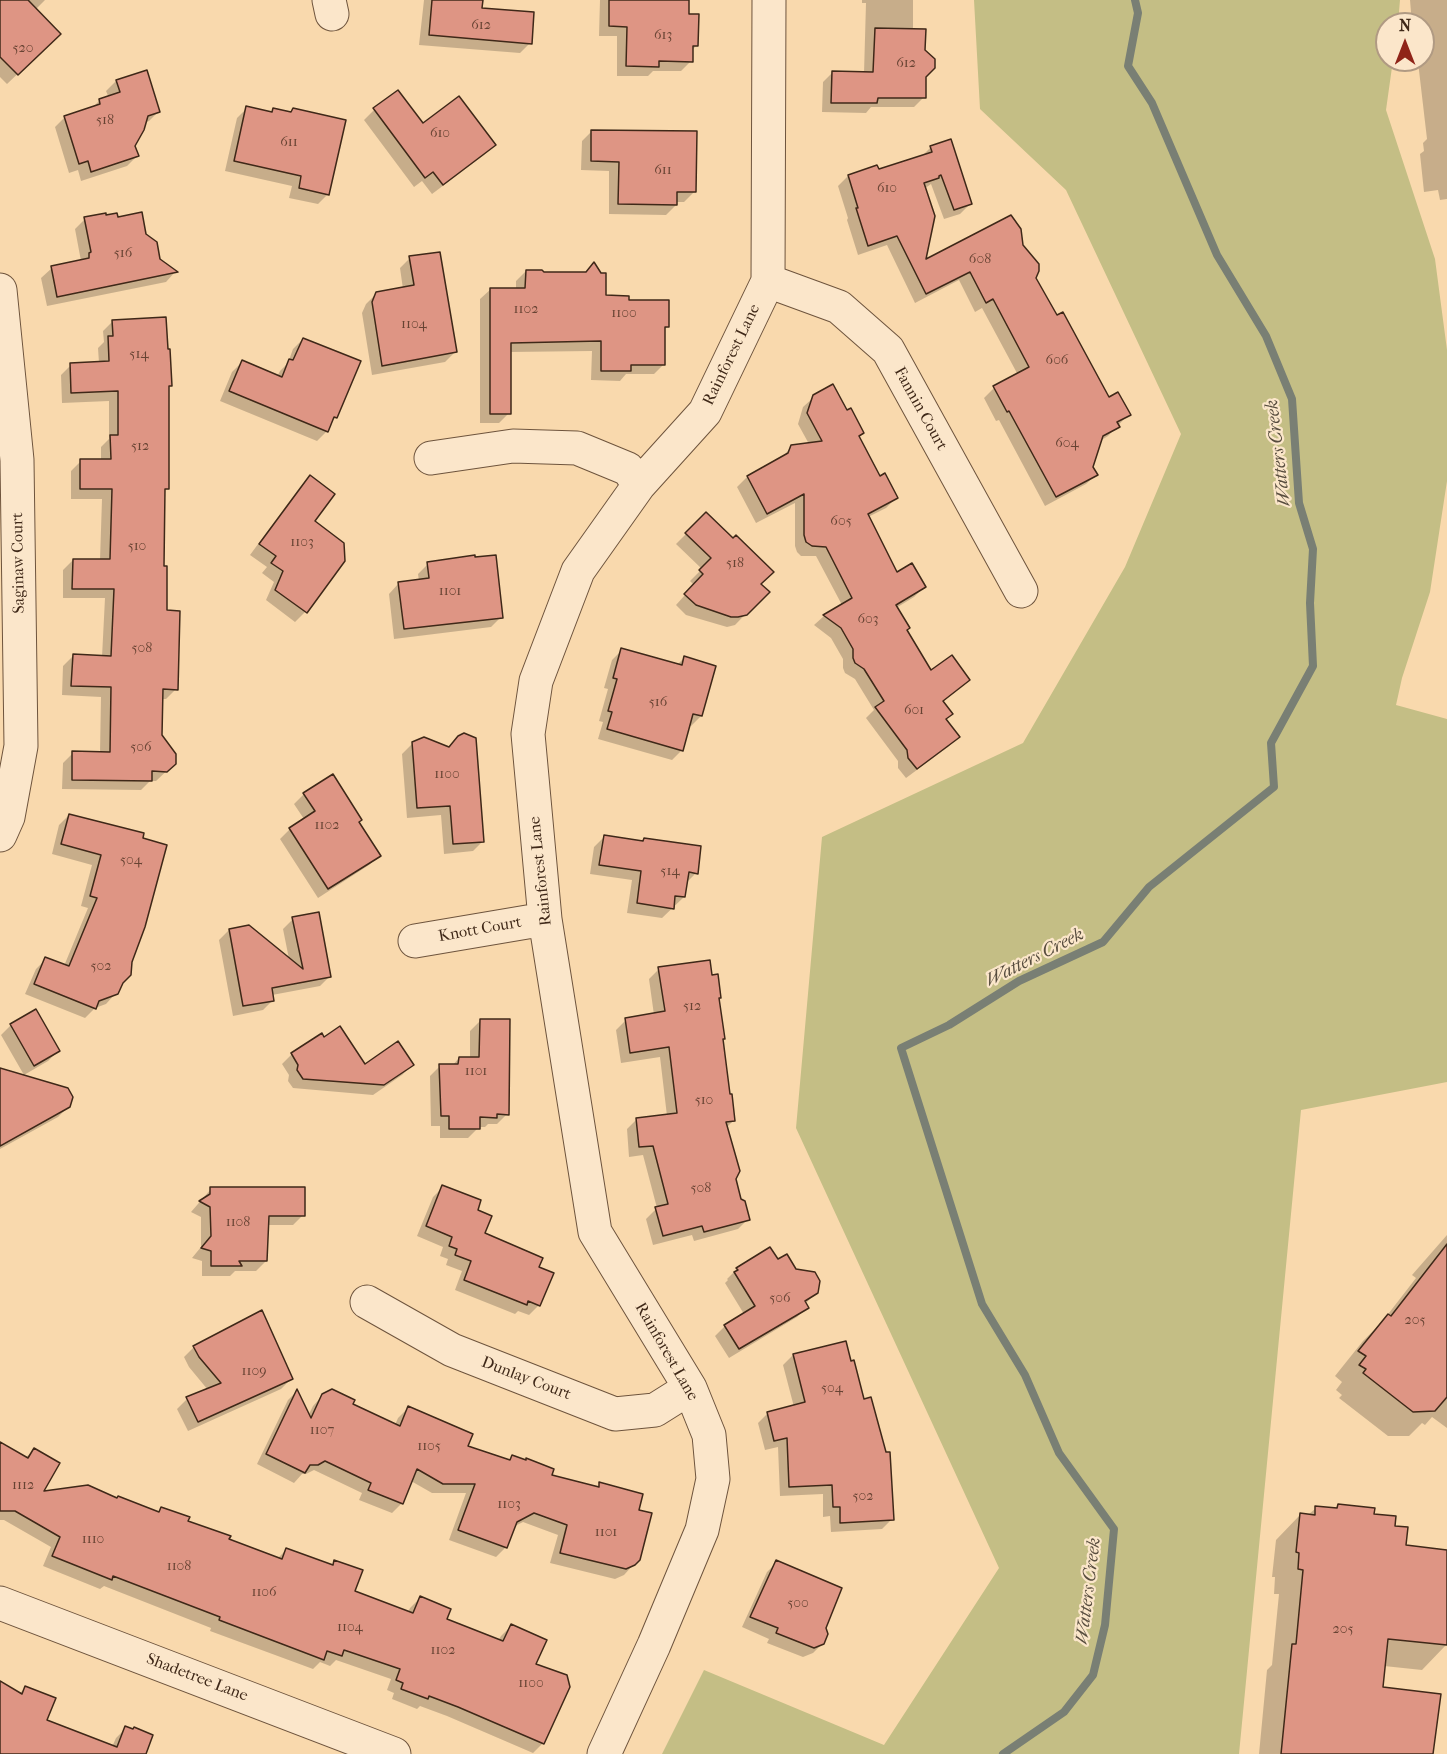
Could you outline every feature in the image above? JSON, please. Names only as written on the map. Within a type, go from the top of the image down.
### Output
[{"type":"street","name":"Rainforest Lane","points":[[604,1754],[654,1645],[702,1530],[713,1479],[709,1435],[690,1388],[595,1232],[545,919],[528,734],[536,681],[578,571],[639,485],[705,412],[768,281],[769,0]]},
{"type":"street","name":"Fannin Court","points":[[768,281],[839,308],[888,350],[1021,591]]},
{"type":"street","name":"Saginaw Court","points":[[0,290],[17,460],[21,746],[8,818],[0,835]]},
{"type":"street","points":[[431,458],[513,446],[577,448],[628,469],[639,485]]},
{"type":"street","name":"Knott Court","points":[[415,941],[545,919]]},
{"type":"street","name":"Dunlay Court","points":[[367,1302],[452,1350],[615,1414],[655,1410],[690,1388]]},
{"type":"street","name":"Shadetree Lane","points":[[0,1603],[394,1754]]},
{"type":"shaded area","points":[[974,0],[1400,0],[1399,12],[1375,12],[1375,72],[1391,72],[1386,110],[1435,259],[1447,350],[1447,481],[1430,592],[1402,678],[1396,705],[1447,719],[1447,1082],[1301,1110],[1239,1754],[662,1754],[704,1670],[884,1745],[999,1568],[796,1128],[822,837],[1023,743],[1125,567],[1181,434],[1066,190],[980,109]]},
{"type":"building","points":[[0,0],[28,0],[61,34],[18,75],[0,57]]},
{"type":"building","points":[[432,0],[483,0],[482,8],[534,12],[532,44],[429,35]]},
{"type":"building","points":[[609,0],[689,0],[689,14],[699,14],[698,46],[693,46],[693,62],[659,61],[659,67],[626,66],[627,27],[609,26]]},
{"type":"building","points":[[875,28],[926,29],[925,50],[935,59],[935,68],[926,77],[926,98],[878,98],[877,103],[831,103],[832,71],[873,72]]},
{"type":"building","points":[[147,70],[160,112],[148,116],[144,130],[135,146],[139,156],[91,172],[88,161],[79,164],[64,116],[100,104],[99,99],[120,92],[116,80]]},
{"type":"building","points":[[398,90],[423,123],[459,96],[496,145],[443,185],[433,172],[425,178],[373,108]]},
{"type":"building","points":[[246,106],[272,112],[273,108],[291,112],[293,108],[346,120],[329,195],[299,188],[301,176],[234,161]]},
{"type":"building","points":[[591,130],[697,131],[696,192],[677,192],[677,205],[618,204],[619,162],[591,161]]},
{"type":"building","points":[[951,139],[972,204],[954,210],[941,175],[939,178],[924,183],[935,216],[926,259],[1011,215],[1021,229],[1023,245],[1039,264],[1036,278],[1057,315],[1063,312],[1109,397],[1118,392],[1131,415],[1117,422],[1120,427],[1103,436],[1093,467],[1098,475],[1056,497],[993,386],[1029,367],[993,299],[986,303],[970,272],[926,294],[897,236],[868,246],[856,208],[858,208],[848,175],[877,165],[879,169],[932,152],[930,146]]},
{"type":"building","points":[[142,212],[146,234],[157,242],[160,259],[178,272],[57,297],[51,266],[89,258],[91,252],[84,217],[117,213],[118,217]]},
{"type":"building","points":[[440,252],[457,352],[382,366],[372,302],[376,292],[414,285],[409,256]]},
{"type":"building","points":[[594,262],[601,273],[606,273],[606,295],[629,296],[629,300],[669,300],[669,327],[665,327],[665,365],[631,365],[631,371],[601,371],[601,341],[511,343],[511,414],[490,414],[490,288],[525,288],[526,270],[586,272]]},
{"type":"building","points":[[166,317],[172,386],[169,386],[169,489],[165,489],[164,566],[167,566],[167,610],[180,611],[178,690],[163,689],[162,735],[176,754],[176,764],[167,772],[152,771],[152,781],[72,780],[72,751],[110,752],[111,687],[71,686],[73,654],[111,656],[114,589],[72,589],[73,559],[110,559],[112,489],[80,489],[80,459],[111,459],[110,435],[118,435],[118,391],[71,393],[70,363],[109,361],[108,336],[113,336],[112,320]]},
{"type":"building","points":[[303,338],[361,361],[337,418],[334,417],[328,432],[229,391],[242,360],[282,377],[289,359],[293,360]]},
{"type":"building","points":[[833,384],[847,410],[851,408],[864,433],[859,436],[880,476],[885,473],[898,498],[868,514],[897,572],[912,563],[926,587],[896,605],[910,628],[907,630],[931,670],[952,655],[970,680],[943,701],[953,714],[946,719],[960,737],[917,769],[908,758],[907,750],[875,707],[884,701],[864,669],[855,663],[853,649],[841,628],[823,615],[852,598],[826,547],[812,546],[806,542],[804,494],[767,514],[747,476],[788,453],[791,445],[822,441],[807,413],[813,395]]},
{"type":"building","points":[[310,475],[335,494],[315,521],[344,543],[345,561],[307,613],[275,590],[283,571],[271,563],[276,556],[259,544]]},
{"type":"building","points":[[706,512],[733,538],[736,535],[774,572],[761,584],[770,592],[747,615],[731,617],[696,605],[684,594],[703,574],[699,570],[711,558],[685,533]]},
{"type":"building","points":[[475,555],[475,557],[496,555],[503,618],[404,629],[398,582],[429,578],[427,562]]},
{"type":"building","points":[[621,648],[682,665],[684,656],[716,666],[702,716],[693,714],[683,751],[607,729],[612,712],[608,711],[617,679],[613,678]]},
{"type":"building","points":[[464,733],[476,738],[484,842],[453,844],[450,806],[417,808],[412,742],[424,737],[449,747],[458,736]]},
{"type":"building","points":[[333,774],[362,820],[359,822],[381,856],[328,889],[289,828],[315,811],[303,793]]},
{"type":"building","points":[[69,814],[144,833],[143,838],[167,845],[145,927],[132,962],[131,975],[123,983],[118,994],[99,1001],[96,1009],[34,984],[45,957],[69,966],[97,898],[90,896],[101,855],[61,844]]},
{"type":"building","points":[[604,835],[701,846],[698,874],[689,872],[685,897],[675,896],[674,909],[637,903],[641,871],[599,865]]},
{"type":"building","points":[[319,912],[331,977],[272,988],[274,1001],[243,1006],[229,929],[249,925],[303,969],[292,917]]},
{"type":"building","points":[[710,960],[712,975],[718,974],[725,1039],[723,1039],[735,1121],[726,1122],[740,1171],[736,1179],[750,1220],[704,1232],[702,1226],[663,1236],[655,1207],[668,1204],[653,1146],[639,1147],[636,1118],[677,1113],[669,1047],[630,1053],[625,1018],[665,1011],[658,967]]},
{"type":"building","points":[[36,1009],[60,1051],[34,1066],[10,1024]]},
{"type":"building","points":[[480,1019],[510,1019],[509,1115],[497,1114],[497,1118],[480,1117],[480,1129],[449,1129],[449,1116],[441,1116],[439,1064],[458,1064],[459,1057],[479,1057]]},
{"type":"building","points":[[340,1026],[365,1064],[398,1041],[414,1065],[384,1085],[303,1079],[291,1053],[322,1033],[324,1037]]},
{"type":"building","points":[[0,1068],[68,1088],[73,1097],[70,1107],[0,1146]]},
{"type":"building","points":[[442,1185],[481,1200],[478,1210],[492,1216],[485,1233],[543,1258],[539,1267],[554,1273],[540,1306],[528,1301],[527,1305],[464,1280],[471,1261],[455,1255],[457,1249],[449,1246],[452,1237],[426,1226]]},
{"type":"building","points":[[210,1187],[305,1187],[305,1216],[269,1216],[267,1261],[239,1261],[242,1266],[211,1266],[211,1251],[201,1248],[211,1236],[210,1207],[199,1201],[210,1194]]},
{"type":"building","points":[[1447,1244],[1447,1397],[1435,1411],[1413,1412],[1363,1373],[1366,1369],[1359,1365],[1366,1356],[1358,1351],[1388,1314],[1391,1316]]},
{"type":"building","points":[[770,1247],[778,1259],[787,1254],[796,1269],[815,1272],[820,1281],[818,1293],[805,1301],[809,1308],[739,1349],[724,1325],[755,1306],[734,1272],[738,1270],[736,1268]]},
{"type":"building","points":[[262,1310],[293,1379],[198,1422],[186,1397],[221,1383],[199,1357],[193,1346]]},
{"type":"building","points":[[846,1341],[851,1361],[854,1360],[864,1399],[871,1397],[886,1452],[890,1452],[894,1520],[840,1523],[840,1507],[833,1507],[832,1485],[789,1487],[787,1438],[774,1441],[767,1412],[805,1402],[793,1354]]},
{"type":"building","points":[[297,1389],[311,1418],[322,1394],[332,1389],[355,1400],[353,1404],[400,1426],[408,1406],[473,1434],[468,1446],[510,1460],[512,1455],[526,1460],[526,1458],[554,1469],[552,1475],[599,1487],[599,1482],[643,1494],[639,1510],[652,1513],[640,1560],[626,1569],[560,1553],[567,1525],[534,1513],[517,1522],[507,1548],[458,1530],[475,1484],[443,1484],[417,1469],[403,1504],[368,1490],[371,1483],[325,1461],[318,1465],[310,1465],[305,1473],[266,1454]]},
{"type":"building","points":[[0,1442],[28,1458],[34,1448],[60,1463],[44,1491],[88,1485],[117,1498],[118,1496],[159,1512],[161,1507],[190,1517],[188,1521],[231,1536],[229,1539],[282,1559],[286,1548],[333,1565],[334,1560],[363,1570],[355,1591],[413,1613],[420,1596],[451,1609],[447,1619],[503,1641],[511,1624],[547,1640],[536,1664],[567,1675],[570,1687],[544,1744],[458,1707],[401,1689],[403,1683],[396,1680],[400,1669],[344,1650],[342,1656],[327,1651],[324,1660],[113,1576],[112,1580],[52,1556],[60,1537],[15,1511],[0,1511]]},
{"type":"building","points":[[1338,1504],[1375,1508],[1374,1514],[1396,1516],[1395,1526],[1408,1527],[1406,1545],[1447,1550],[1447,1645],[1388,1639],[1383,1687],[1441,1694],[1433,1754],[1281,1754],[1292,1644],[1296,1644],[1303,1570],[1298,1569],[1299,1553],[1296,1552],[1300,1513],[1315,1515],[1315,1506],[1337,1508]]},
{"type":"building","points":[[776,1560],[842,1588],[826,1628],[828,1634],[824,1644],[814,1648],[776,1633],[778,1628],[750,1617]]},
{"type":"building","points":[[0,1681],[22,1694],[25,1686],[56,1698],[47,1720],[117,1747],[125,1726],[133,1729],[134,1727],[153,1735],[146,1754],[0,1754]]},
{"type":"waterway","name":"Watters Creek","points":[[1003,1754],[1064,1712],[1093,1675],[1105,1625],[1114,1529],[1059,1453],[1025,1375],[982,1304],[901,1048],[949,1025],[1019,981],[1103,942],[1149,887],[1274,787],[1271,743],[1313,666],[1310,603],[1313,549],[1299,503],[1292,399],[1266,336],[1217,255],[1152,103],[1128,66],[1138,13],[1135,0]]}]
